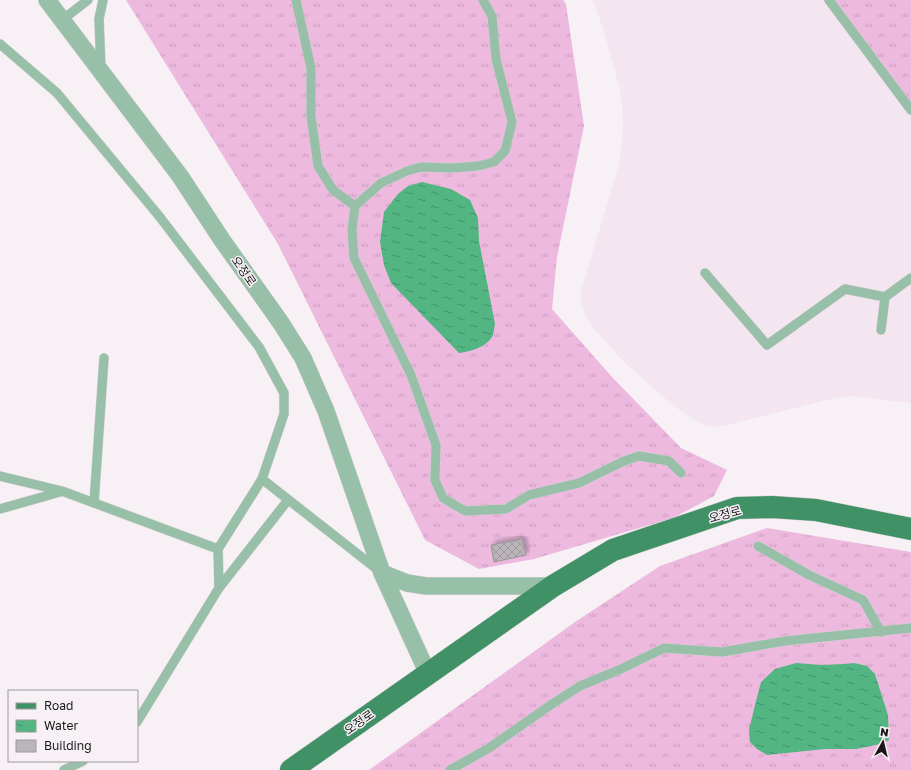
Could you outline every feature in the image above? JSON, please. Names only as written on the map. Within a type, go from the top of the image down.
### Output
[{"type":"main road","name":"오정로","points":[[291,770],[553,586],[613,550],[737,508],[772,507],[816,510],[911,529]]},
{"type":"street","name":"오정로","points":[[46,0],[180,176],[222,240],[281,323],[303,358],[326,411],[382,573],[428,674]]},
{"type":"street","points":[[382,573],[407,583],[426,586],[553,586]]},
{"type":"lane","points":[[62,20],[88,0]]},
{"type":"lane","points":[[101,73],[99,19],[103,0]]},
{"type":"lane","points":[[296,0],[311,68],[311,116],[318,166],[332,190],[355,206]]},
{"type":"lane","points":[[483,0],[492,16],[496,59],[512,122],[506,151],[494,162],[478,166],[451,168],[421,167],[407,171],[381,183],[355,206],[352,230],[354,258],[411,375],[436,445],[435,480],[443,498],[465,511],[506,509],[529,495],[579,483],[624,461],[639,456],[669,461],[681,473]]},
{"type":"lane","points":[[829,0],[911,110]]},
{"type":"lane","points":[[0,44],[57,93],[159,216],[258,347],[284,393],[284,414],[262,479],[218,549],[219,588]]},
{"type":"lane","points":[[705,273],[767,345],[845,289],[885,298]]},
{"type":"lane","points":[[881,330],[885,298],[911,278]]},
{"type":"lane","points":[[94,503],[104,358]]},
{"type":"lane","points":[[0,476],[62,491],[218,549]]},
{"type":"lane","points":[[262,479],[382,573]]},
{"type":"lane","points":[[0,509],[62,491]]},
{"type":"lane","points":[[138,720],[219,588],[288,500]]},
{"type":"lane","points":[[758,546],[809,575],[863,600],[881,632]]},
{"type":"lane","points":[[450,770],[489,748],[580,686],[621,669],[664,648],[722,652],[785,641],[911,628]]},
{"type":"lane","points":[[64,770],[81,762]]},
{"type":"shaded area","points":[[593,0],[911,0],[911,403],[854,396],[835,398],[727,425],[714,427],[707,426],[696,421],[669,402],[623,361],[597,332],[587,319],[582,304],[581,291],[618,167],[621,153],[623,123],[620,90],[604,31]]},
{"type":"green space","points":[[126,0],[563,0],[566,4],[584,126],[557,257],[552,309],[612,377],[681,448],[727,470],[714,496],[673,518],[534,559],[479,569],[425,540],[278,244]]},
{"type":"green space","points":[[833,0],[911,0],[911,103]]},
{"type":"green space","points":[[767,528],[911,552],[911,770],[369,770],[575,622],[660,566]]},
{"type":"water","points":[[422,182],[451,189],[470,200],[478,218],[479,241],[495,324],[493,336],[489,341],[473,350],[459,353],[391,283],[384,265],[380,242],[384,212],[398,194],[408,186]]},
{"type":"water","points":[[796,663],[821,665],[854,663],[867,666],[875,674],[888,715],[889,740],[880,744],[856,749],[825,749],[767,755],[757,749],[750,742],[749,730],[761,682],[775,669]]},
{"type":"building","points":[[522,539],[526,555],[494,562],[491,545]]}]
